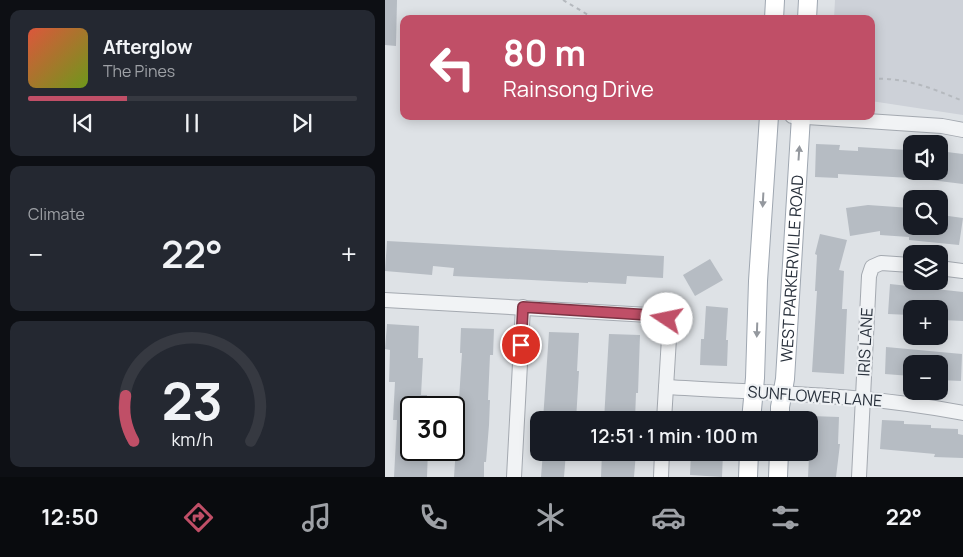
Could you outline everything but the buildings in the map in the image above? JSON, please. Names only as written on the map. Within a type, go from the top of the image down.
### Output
[{"type":"main road","points":[[774,15],[775,0]]},
{"type":"main road","points":[[807,0],[807,15]]},
{"type":"main road","name":"WEST PARKERVILLE ROAD","points":[[752,411],[769,120]]},
{"type":"main road","name":"WEST PARKERVILLE ROAD","points":[[781,411],[785,380],[801,120]]},
{"type":"main road","points":[[748,477],[749,461]]},
{"type":"main road","points":[[778,477],[779,461]]},
{"type":"street","points":[[857,120],[942,126],[963,130]]},
{"type":"street","name":"IRIS LANE","points":[[859,477],[867,289],[872,268],[881,262],[903,264]]},
{"type":"street","points":[[948,269],[963,271]]},
{"type":"street","points":[[385,300],[649,315],[667,319],[669,338],[665,411]]},
{"type":"street","points":[[514,477],[523,307]]},
{"type":"street","name":"SUNFLOWER LANE","points":[[666,387],[862,398],[914,404],[963,413]]},
{"type":"street","points":[[661,477],[662,461]]},
{"type":"path","points":[[563,0],[588,15]]},
{"type":"path","points":[[875,79],[905,80],[963,102]]},
{"type":"shaded area","points":[[835,0],[963,0],[963,115],[875,102],[875,15],[834,15]]},
{"type":"route","points":[[521,345],[523,307],[649,315],[667,319]]}]
